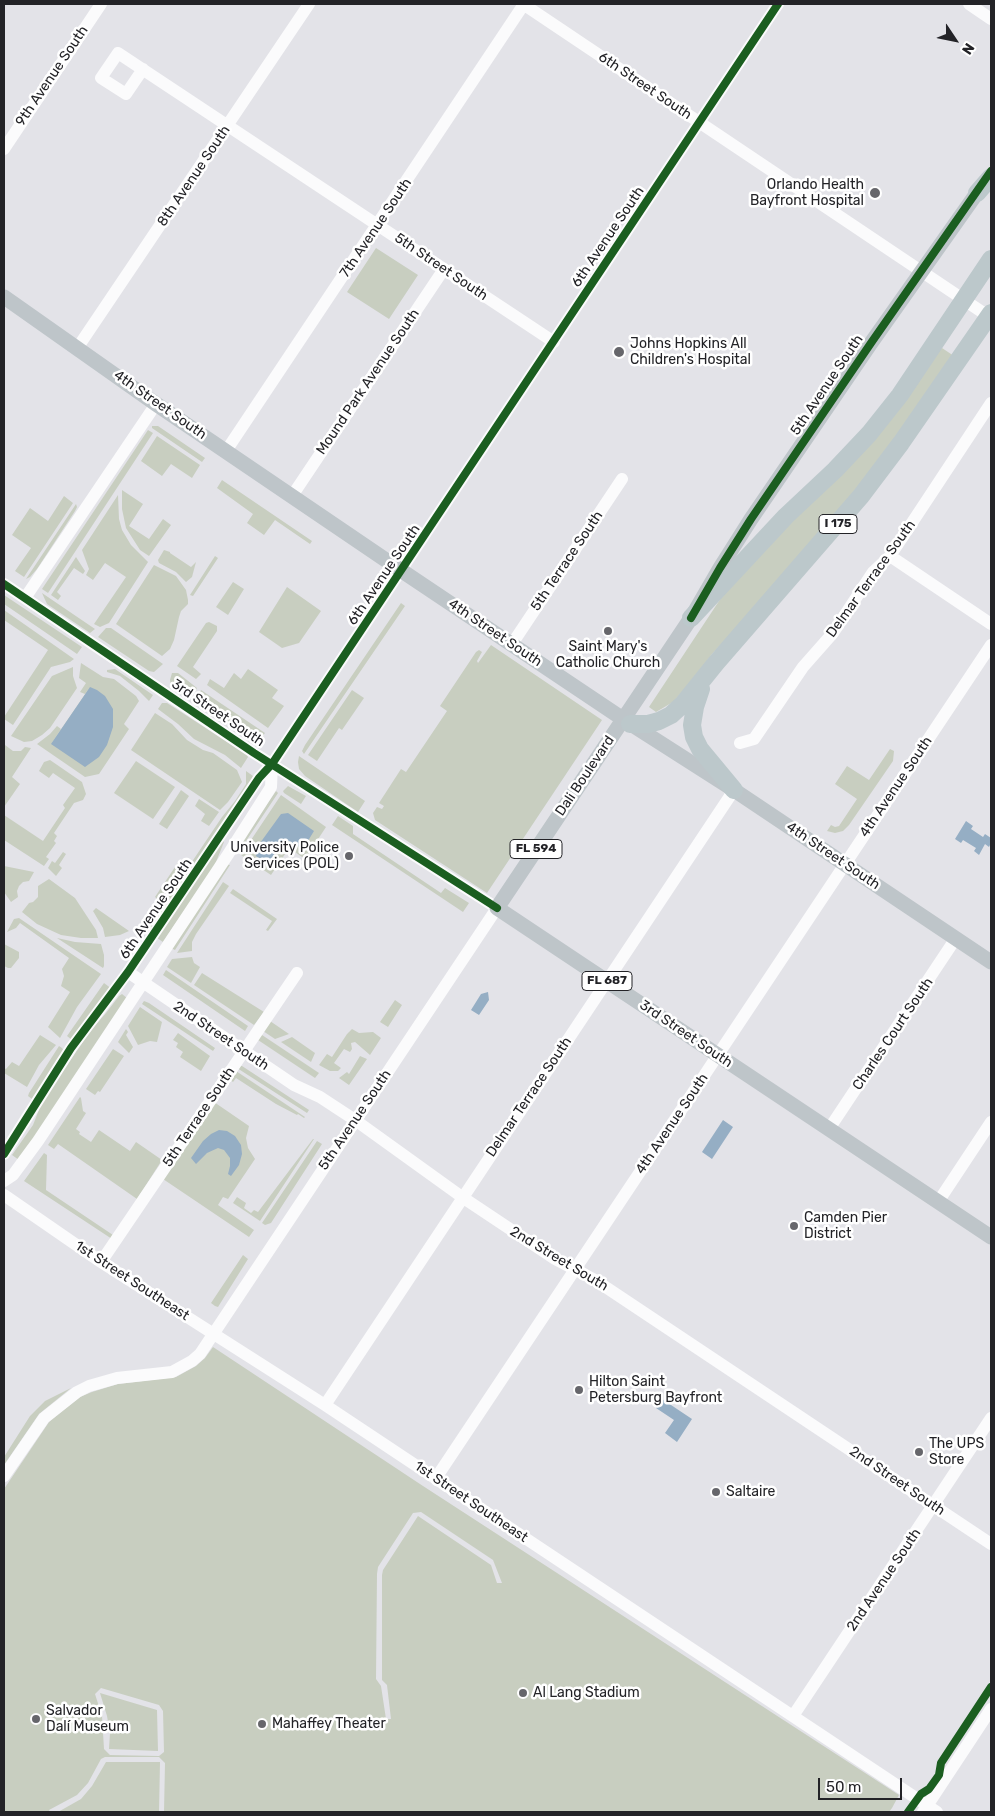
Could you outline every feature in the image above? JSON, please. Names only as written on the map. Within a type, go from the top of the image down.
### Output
[{"type":"highway","points":[[977,193],[991,177]]},
{"type":"highway","points":[[692,618],[786,516],[835,470],[869,434],[900,395],[991,259]]},
{"type":"highway","name":"I 175","points":[[704,679],[861,496],[901,443],[991,313]]},
{"type":"highway","points":[[626,721],[648,724],[671,715],[704,679]]},
{"type":"highway","points":[[704,679],[694,708],[692,724],[694,737],[700,750],[734,790]]},
{"type":"main road","name":"5th Avenue South","points":[[626,721],[752,519],[991,171]]},
{"type":"main road","name":"4th Street South","points":[[4,297],[78,347],[156,404],[402,571],[991,962]]},
{"type":"main road","name":"Dali Boulevard","points":[[497,908],[626,721]]},
{"type":"main road","name":"3rd Street South","points":[[497,908],[991,1238]]},
{"type":"street","name":"9th Avenue South","points":[[4,149],[101,4]]},
{"type":"street","name":"8th Avenue South","points":[[78,347],[309,4]]},
{"type":"street","name":"6th Street South","points":[[524,4],[991,318]]},
{"type":"street","name":"7th Avenue South","points":[[226,451],[524,4]]},
{"type":"street","name":"6th Avenue South","points":[[4,1154],[71,1048],[128,972],[258,778],[272,764],[402,571],[778,4]]},
{"type":"street","points":[[969,4],[991,18]]},
{"type":"street","name":"5th Street South","points":[[143,69],[554,342]]},
{"type":"street","name":"Mound Park Avenue South","points":[[292,496],[444,269]]},
{"type":"street","name":"Delmar Terrace South","points":[[740,743],[754,739],[802,667],[833,633],[874,572],[890,556],[991,403]]},
{"type":"street","points":[[25,598],[156,404]]},
{"type":"street","name":"5th Terrace South","points":[[512,644],[622,479]]},
{"type":"street","points":[[890,556],[991,624]]},
{"type":"street","name":"3rd Street South","points":[[4,584],[272,764],[497,908]]},
{"type":"street","name":"4th Avenue South","points":[[436,1478],[991,645]]},
{"type":"street","name":"6th Avenue South","points":[[4,1181],[13,1175],[18,1168],[271,786],[272,764]]},
{"type":"street","name":"Delmar Terrace South","points":[[325,1405],[734,790]]},
{"type":"street","name":"5th Avenue South","points":[[214,1334],[497,908]]},
{"type":"street","name":"Charles Court South","points":[[829,1129],[956,938]]},
{"type":"street","name":"2nd Street South","points":[[128,972],[243,1052],[294,1085],[320,1097],[355,1120],[462,1197],[555,1259],[595,1280],[991,1544]]},
{"type":"street","name":"5th Terrace South","points":[[101,1262],[296,973]]},
{"type":"street","points":[[938,1202],[991,1122]]},
{"type":"street","name":"1st Street Southeast","points":[[4,1195],[101,1262],[436,1478],[793,1716],[929,1810]]},
{"type":"street","points":[[4,1476],[44,1418],[66,1399],[77,1392],[117,1378],[172,1372],[192,1361],[200,1354],[214,1334]]},
{"type":"street","name":"2nd Avenue South","points":[[793,1716],[991,1418]]},
{"type":"street","points":[[929,1810],[991,1709]]},
{"type":"shaded area","points":[[376,248],[418,275],[389,319],[347,292]]},
{"type":"shaded area","points":[[942,348],[954,356],[867,479],[769,593],[712,654],[692,681],[673,702],[656,712],[649,707],[721,598]]},
{"type":"shaded area","points":[[152,426],[158,426],[205,458],[202,462],[152,428]]},
{"type":"shaded area","points":[[148,430],[153,433],[48,593],[42,589]]},
{"type":"shaded area","points":[[157,436],[200,465],[192,478],[171,464],[162,476],[141,461]]},
{"type":"shaded area","points":[[222,480],[312,541],[310,544],[275,520],[264,535],[247,523],[253,514],[217,488]]},
{"type":"shaded area","points":[[122,490],[143,504],[129,526],[149,539],[163,519],[171,525],[149,556],[140,550],[126,528],[122,509]]},
{"type":"shaded area","points":[[118,495],[119,519],[122,530],[131,545],[148,562],[109,623],[100,627],[94,624],[126,577],[105,563],[93,580],[86,575],[89,569],[82,550]]},
{"type":"shaded area","points":[[64,496],[73,503],[24,577],[15,571],[31,548],[12,535],[30,508],[48,521]]},
{"type":"shaded area","points":[[76,504],[75,511],[37,569],[26,579]]},
{"type":"shaded area","points":[[164,550],[170,552],[191,567],[196,562],[192,577],[186,582],[176,572],[159,563],[158,560]]},
{"type":"shaded area","points":[[215,556],[218,558],[193,596],[190,595]]},
{"type":"shaded area","points":[[76,557],[85,571],[83,574],[74,568],[57,592],[61,596],[58,600],[51,595]]},
{"type":"shaded area","points":[[154,565],[176,576],[186,590],[188,600],[188,604],[181,611],[170,649],[162,656],[116,624]]},
{"type":"shaded area","points":[[233,582],[244,589],[228,615],[216,607]]},
{"type":"shaded area","points":[[287,587],[321,611],[299,643],[282,648],[259,632]]},
{"type":"shaded area","points":[[42,593],[95,629],[90,633],[47,604]]},
{"type":"shaded area","points":[[4,595],[82,647],[77,654],[4,604]]},
{"type":"shaded area","points":[[401,603],[405,606],[304,754],[302,751],[305,745]]},
{"type":"shaded area","points":[[4,610],[74,659],[70,662],[51,667],[13,725],[4,717],[48,650],[4,620]]},
{"type":"shaded area","points":[[209,622],[217,626],[217,631],[193,667],[201,674],[196,679],[177,666],[206,623]]},
{"type":"shaded area","points":[[106,628],[111,628],[163,664],[154,672],[149,671],[98,637]]},
{"type":"shaded area","points":[[491,645],[602,720],[487,893],[375,820],[373,813],[377,807],[382,809],[384,806],[379,803],[401,769],[406,772],[447,711],[440,706],[476,652],[479,650],[482,652],[477,661],[478,663]]},
{"type":"shaded area","points":[[81,663],[103,677],[114,679],[136,696],[139,701],[124,724],[129,729],[99,774],[85,777],[37,744],[57,726],[61,729],[51,744],[90,687],[85,694],[80,692],[86,683],[79,678]]},
{"type":"shaded area","points":[[73,667],[73,676],[77,688],[50,728],[32,741],[24,742],[11,736],[52,676]]},
{"type":"shaded area","points":[[115,669],[153,695],[149,701],[120,676],[107,672],[107,670]]},
{"type":"shaded area","points":[[248,669],[278,690],[272,698],[284,706],[268,728],[207,685],[210,679],[224,688],[234,673],[241,679]]},
{"type":"shaded area","points":[[172,673],[178,673],[197,688],[190,698],[188,699],[180,694],[171,686]]},
{"type":"shaded area","points":[[201,690],[265,733],[258,742],[252,741],[198,704],[196,701]]},
{"type":"shaded area","points":[[352,690],[364,698],[342,730],[339,728],[317,761],[308,755]]},
{"type":"shaded area","points":[[162,703],[167,703],[247,755],[248,757],[241,768],[225,755],[194,739],[158,709]]},
{"type":"shaded area","points":[[155,713],[172,724],[187,740],[203,750],[213,753],[237,770],[242,782],[220,810],[131,750]]},
{"type":"shaded area","points":[[5,745],[13,751],[21,751],[25,747],[31,748],[12,777],[20,784],[4,807]]},
{"type":"shaded area","points":[[890,749],[894,751],[893,761],[849,825],[843,831],[835,833],[827,831],[831,825],[839,826],[857,799],[835,784],[847,766],[869,780]]},
{"type":"shaded area","points":[[299,756],[365,801],[358,812],[305,776],[299,769]]},
{"type":"shaded area","points":[[50,760],[82,782],[86,794],[83,800],[74,803],[54,833],[57,836],[54,841],[56,843],[46,857],[49,859],[44,866],[4,840],[4,815],[43,841],[65,808],[63,805],[75,788],[53,773],[49,778],[39,771],[44,762]]},
{"type":"shaded area","points":[[136,761],[175,787],[153,819],[114,793]]},
{"type":"shaded area","points":[[246,771],[253,776],[251,781],[149,933],[142,928],[169,896],[222,817],[235,801],[246,784]]},
{"type":"shaded area","points":[[288,786],[306,796],[301,804],[284,793],[283,791]]},
{"type":"shaded area","points":[[181,790],[189,796],[167,829],[159,824]]},
{"type":"shaded area","points":[[276,791],[278,793],[238,853],[236,849]]},
{"type":"shaded area","points":[[281,795],[326,827],[305,859],[289,848],[271,875],[241,855]]},
{"type":"shaded area","points":[[199,799],[219,812],[209,826],[201,821],[205,814],[195,806]]},
{"type":"shaded area","points":[[338,816],[353,826],[353,834],[441,893],[445,888],[469,903],[463,912],[332,825]]},
{"type":"shaded area","points":[[222,840],[224,842],[214,867],[163,942],[157,938]]},
{"type":"shaded area","points":[[63,852],[66,854],[59,865],[62,868],[56,876],[48,868],[52,861],[55,863]]},
{"type":"shaded area","points":[[179,861],[183,864],[181,869],[159,900],[155,897]]},
{"type":"shaded area","points":[[226,864],[230,865],[175,950],[171,948]]},
{"type":"shaded area","points":[[4,866],[34,872],[29,881],[23,882],[19,886],[17,891],[18,897],[11,902],[4,892]]},
{"type":"shaded area","points":[[49,879],[75,898],[96,930],[98,938],[61,935],[37,924],[22,912],[29,903],[38,897],[38,886]]},
{"type":"shaded area","points":[[223,882],[229,886],[196,934],[192,942],[192,951],[177,953]]},
{"type":"shaded area","points":[[233,889],[277,919],[268,931],[266,930],[272,921],[230,893]]},
{"type":"shaded area","points":[[96,908],[129,931],[120,935],[105,937],[103,928],[93,911]]},
{"type":"shaded area","points":[[19,918],[101,974],[77,1007],[60,1038],[48,1027],[70,992],[61,986],[64,976],[62,969],[69,958],[20,923],[16,928],[7,932],[14,919]]},
{"type":"shaded area","points":[[57,938],[75,942],[101,944],[104,955],[103,968]]},
{"type":"shaded area","points":[[4,944],[19,952],[19,958],[11,968],[4,966]]},
{"type":"shaded area","points":[[192,957],[194,963],[200,967],[191,983],[167,967],[172,959]]},
{"type":"shaded area","points":[[166,970],[248,1026],[245,1031],[163,975]]},
{"type":"shaded area","points":[[202,973],[264,1012],[254,1025],[194,985]]},
{"type":"shaded area","points":[[104,983],[112,989],[72,1040],[67,1036]]},
{"type":"shaded area","points":[[122,994],[127,998],[19,1160],[12,1155],[33,1125],[42,1102],[91,1030]]},
{"type":"shaded area","points":[[395,1000],[402,1005],[388,1027],[380,1022]]},
{"type":"shaded area","points":[[144,1001],[215,1048],[213,1051],[142,1004]]},
{"type":"shaded area","points":[[140,1007],[162,1022],[157,1042],[150,1041],[138,1045],[128,1026]]},
{"type":"shaded area","points":[[270,1021],[289,1034],[275,1039],[263,1031]]},
{"type":"shaded area","points":[[126,1029],[128,1032],[126,1035],[133,1047],[129,1053],[118,1042]]},
{"type":"shaded area","points":[[352,1029],[359,1033],[373,1032],[381,1038],[370,1055],[355,1042],[351,1043],[352,1049],[350,1052],[344,1049],[334,1063],[341,1068],[338,1071],[330,1071],[319,1065],[327,1054],[332,1057]]},
{"type":"shaded area","points":[[178,1033],[210,1056],[201,1071],[180,1057],[183,1052],[176,1047],[178,1043],[173,1040]]},
{"type":"shaded area","points":[[259,1033],[319,1073],[315,1078],[255,1038]]},
{"type":"shaded area","points":[[40,1035],[56,1045],[39,1065],[27,1087],[4,1073],[4,1068],[6,1069],[12,1062],[19,1066]]},
{"type":"shaded area","points":[[292,1037],[315,1053],[311,1062],[281,1042]]},
{"type":"shaded area","points":[[59,1046],[64,1051],[32,1099],[28,1096],[29,1093]]},
{"type":"shaded area","points":[[113,1049],[124,1056],[100,1092],[98,1091],[95,1095],[86,1089]]},
{"type":"shaded area","points":[[360,1056],[367,1059],[349,1085],[339,1078],[347,1072],[349,1074]]},
{"type":"shaded area","points":[[240,1066],[309,1110],[307,1113],[237,1068]]},
{"type":"shaded area","points":[[236,1071],[305,1117],[276,1104],[236,1078],[233,1082],[229,1079]]},
{"type":"shaded area","points":[[80,1097],[83,1111],[86,1113],[76,1129],[80,1132],[79,1134],[91,1142],[99,1130],[130,1151],[136,1142],[162,1160],[137,1199],[58,1144],[54,1149],[48,1145]]},
{"type":"shaded area","points":[[214,1102],[249,1126],[246,1138],[248,1148],[255,1159],[228,1199],[223,1197],[218,1205],[254,1230],[249,1237],[163,1179]]},
{"type":"shaded area","points":[[313,1139],[260,1221],[233,1203],[237,1197],[246,1203],[244,1208],[251,1213],[254,1210],[258,1212]]},
{"type":"shaded area","points":[[317,1141],[322,1144],[271,1223],[265,1225],[262,1223]]},
{"type":"shaded area","points":[[44,1153],[47,1155],[46,1190],[113,1235],[112,1239],[24,1181]]},
{"type":"shaded area","points":[[243,1255],[248,1259],[218,1307],[215,1306],[211,1303]]},
{"type":"shaded area","points":[[213,1347],[423,1486],[899,1795],[892,1808],[889,1812],[164,1812],[165,1763],[159,1757],[105,1757],[101,1759],[88,1783],[77,1795],[49,1810],[50,1812],[4,1812],[4,1489],[49,1422],[80,1397],[118,1384],[176,1377],[196,1366]],"holes":[[[421,1512],[493,1560],[502,1583],[497,1583],[491,1565],[418,1516],[383,1570],[382,1575],[382,1680],[387,1685],[391,1719],[386,1719],[381,1686],[376,1679],[378,1567],[413,1513]],[[101,1688],[159,1705],[163,1711],[164,1752],[159,1756],[110,1755],[104,1749],[102,1716],[95,1694]]]},
{"type":"shaded area","points":[[71,1388],[39,1414],[4,1465],[4,1457],[30,1416],[45,1401]]},
{"type":"shaded area","points":[[100,1693],[157,1710],[158,1751],[109,1749],[110,1733]]},
{"type":"shaded area","points":[[106,1762],[160,1762],[159,1812],[58,1812],[81,1799],[92,1786]]},
{"type":"water","points":[[90,687],[105,696],[113,709],[113,727],[107,745],[99,757],[85,767],[51,744]]},
{"type":"water","points":[[288,813],[314,831],[303,849],[285,839],[269,862],[263,861],[256,856],[255,850],[281,814]]},
{"type":"water","points":[[966,821],[973,826],[971,829],[983,837],[985,834],[991,838],[989,847],[985,844],[979,855],[974,851],[976,848],[963,840],[961,843],[955,839]]},
{"type":"water","points":[[488,992],[489,1000],[479,1015],[471,1010],[481,994]]},
{"type":"water","points":[[723,1120],[733,1127],[712,1159],[702,1152]]},
{"type":"water","points":[[219,1130],[227,1131],[235,1136],[241,1145],[242,1154],[239,1165],[231,1176],[228,1174],[230,1158],[224,1150],[218,1148],[207,1153],[196,1164],[191,1158],[203,1141]]},
{"type":"water","points":[[662,1399],[692,1419],[677,1442],[665,1433],[674,1420],[656,1408]]},
{"type":"cycle path","points":[[4,1154],[71,1048],[128,972],[259,778],[272,764],[778,4]]},
{"type":"cycle path","points":[[691,618],[751,519],[991,171]]},
{"type":"cycle path","points":[[4,584],[254,753],[497,908]]},
{"type":"cycle path","points":[[908,1812],[921,1794],[929,1789],[939,1775],[941,1763],[991,1687]]},
{"type":"place","name":"Orlando Health Bayfront Hospital","points":[[875,193]]},
{"type":"place","name":"Johns Hopkins All Children's Hospital","points":[[619,352]]},
{"type":"place","name":"Saint Mary's Catholic Church","points":[[608,631]]},
{"type":"place","name":"University Police Services (POL)","points":[[349,856]]},
{"type":"place","name":"Camden Pier District","points":[[794,1226]]},
{"type":"place","name":"Hilton Saint Petersburg Bayfront","points":[[579,1390]]},
{"type":"place","name":"The UPS Store","points":[[919,1452]]},
{"type":"place","name":"Saltaire","points":[[716,1492]]},
{"type":"place","name":"Al Lang Stadium","points":[[523,1693]]},
{"type":"place","name":"Salvador Dalí Museum","points":[[36,1719]]},
{"type":"place","name":"Mahaffey Theater","points":[[262,1724]]}]
